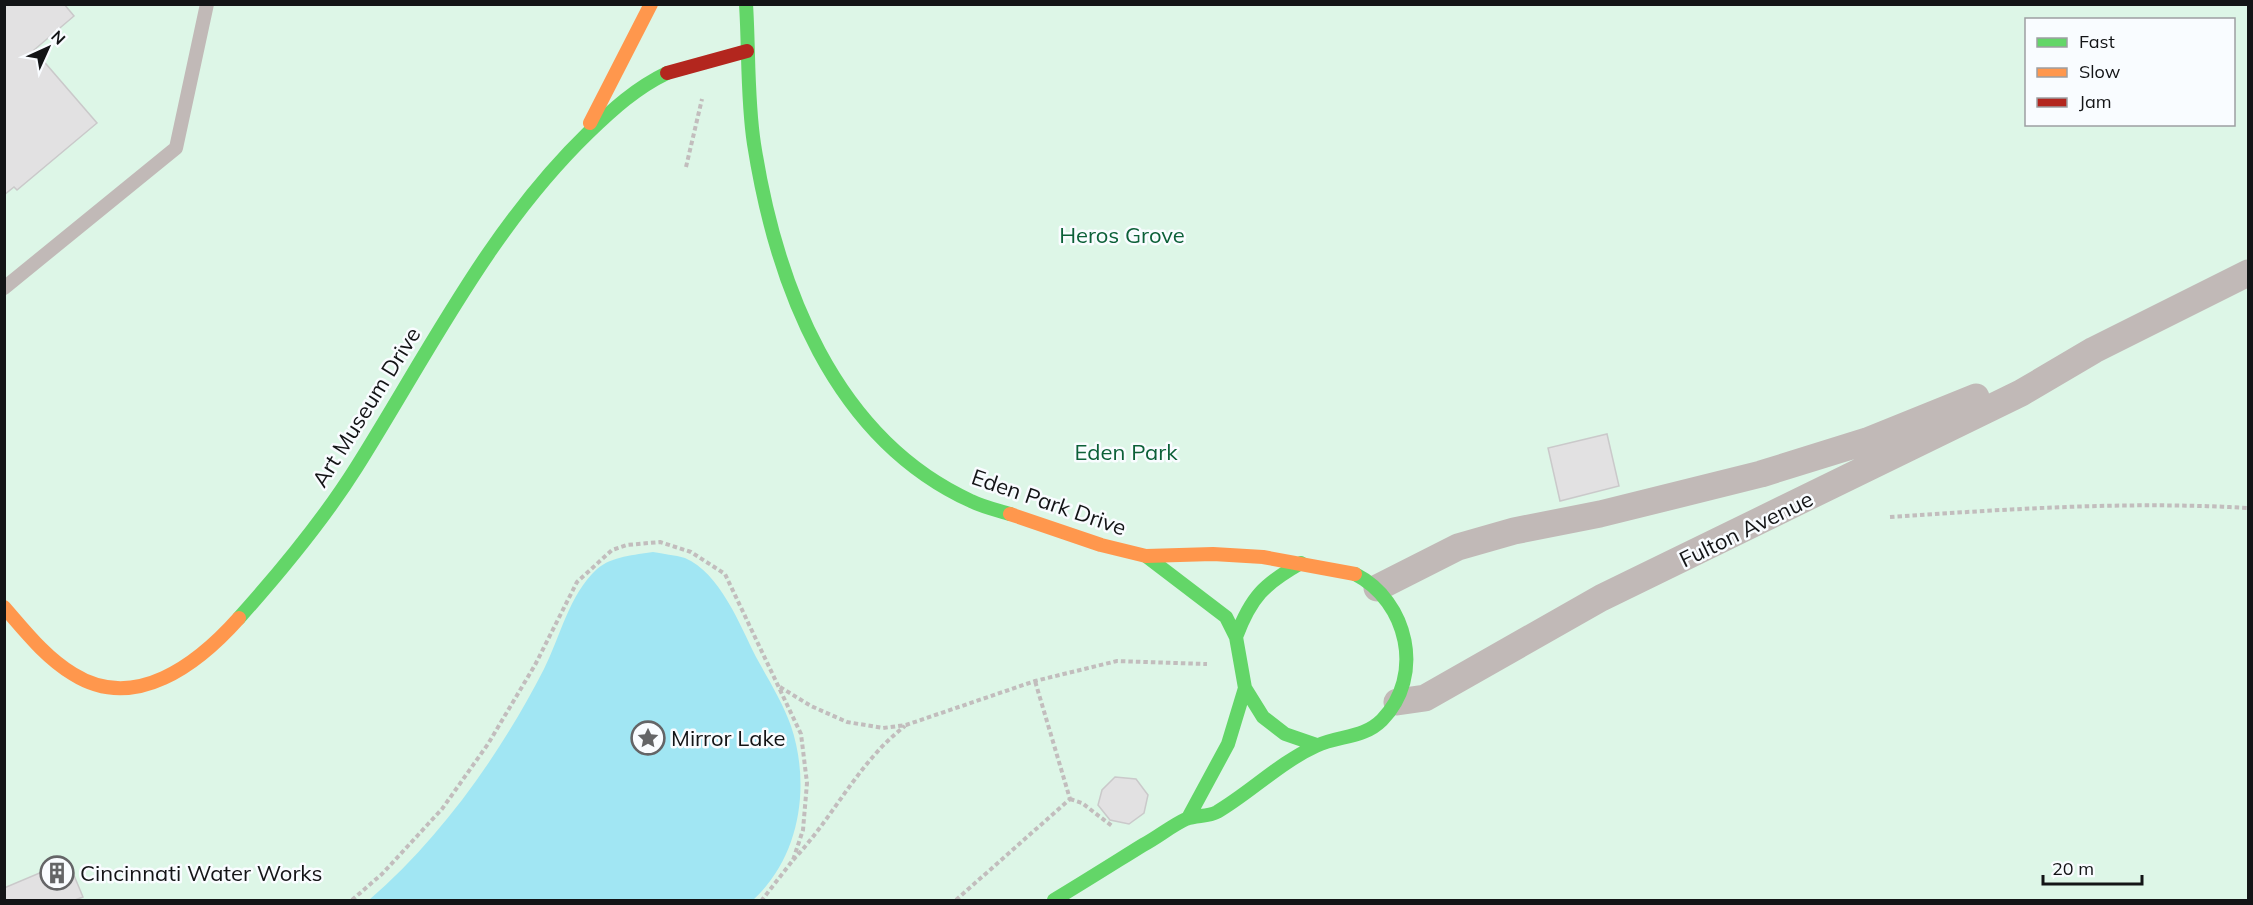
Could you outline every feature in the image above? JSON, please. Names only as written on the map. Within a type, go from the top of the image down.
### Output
[{"type":"street","points":[[584,136],[631,39],[651,4]]},
{"type":"street","name":"Eden Park Drive","points":[[746,4],[753,142],[768,219],[792,294],[818,351],[842,391],[883,439],[918,470],[971,501],[1101,545],[1146,556],[1213,554],[1301,563],[1356,574],[1377,588],[1403,630],[1408,654],[1406,679],[1397,702],[1381,721],[1360,735],[1317,745],[1267,775],[1215,813],[1188,818],[1054,900]]},
{"type":"street","name":"Art Museum Drive","points":[[4,607],[48,657],[75,676],[107,686],[129,688],[165,678],[188,667],[218,644],[293,555],[355,470],[473,271],[541,181],[584,136],[640,87],[692,62],[747,51]]},
{"type":"street","name":"Fulton Avenue","points":[[1397,702],[1425,698],[1601,598],[2021,393],[2094,350],[2248,273]]},
{"type":"street","name":"Fulton Avenue","points":[[1377,588],[1458,548],[1514,531],[1761,474],[1867,441],[2094,350]]},
{"type":"street","name":"Eden Park Drive","points":[[1146,556],[1226,616],[1236,637],[1245,688],[1263,717],[1285,734],[1317,745]]},
{"type":"street","name":"Eden Park Drive","points":[[1236,637],[1247,605],[1266,583],[1301,563]]},
{"type":"street","name":"Eden Park Drive","points":[[1188,818],[1228,744],[1245,688]]},
{"type":"lane","points":[[4,288],[176,148],[207,4]]},
{"type":"path","points":[[686,167],[702,99]]},
{"type":"path","points":[[1890,517],[2065,506],[2170,503],[2248,508]]},
{"type":"path","points":[[352,900],[382,874],[442,809],[488,744],[535,664],[577,582],[612,550],[627,545],[660,542],[691,552],[725,574],[801,734],[807,760],[808,801],[803,830],[793,860]]},
{"type":"path","points":[[780,687],[795,698],[847,722],[883,728],[906,725],[1035,681],[1117,661],[1210,664]]},
{"type":"path","points":[[1035,681],[1070,799]]},
{"type":"path","points":[[762,900],[793,860],[815,837],[877,750],[906,725]]},
{"type":"path","points":[[1070,799],[1082,803],[1119,829]]},
{"type":"path","points":[[956,900],[1070,799]]},
{"type":"green space","name":"Eden Park","points":[[5,5],[2248,5],[2248,900],[5,900]]},
{"type":"water","name":"Mirror Lake","points":[[653,552],[685,558],[709,575],[719,587],[780,700],[791,726],[800,772],[797,819],[782,863],[769,883],[753,900],[369,900],[421,850],[489,763],[544,669],[572,603],[587,579],[610,561]]},
{"type":"building","points":[[4,4],[64,4],[74,16],[34,50],[97,123],[17,190],[14,187],[4,195]]},
{"type":"building","points":[[1607,434],[1619,486],[1560,501],[1548,448]]},
{"type":"building","points":[[1115,777],[1136,779],[1148,795],[1144,813],[1129,824],[1110,820],[1098,805],[1102,790]]},
{"type":"building","name":"Cincinnati Water Works","points":[[68,861],[83,897],[75,900],[4,900],[4,888]]},
{"type":"traffic: fast","points":[[746,4],[752,127],[764,197],[778,250],[796,302],[819,351],[847,397],[882,438],[923,473],[971,501],[1010,514]]},
{"type":"traffic: fast","points":[[239,618],[300,546],[343,488],[462,293],[520,210],[553,170],[597,124],[635,92],[667,73]]},
{"type":"traffic: fast","points":[[1146,556],[1226,617],[1236,637],[1245,688],[1263,717],[1285,734],[1317,745]]},
{"type":"traffic: fast","points":[[1236,637],[1247,612],[1260,593],[1277,578],[1301,563]]},
{"type":"traffic: fast","points":[[1054,900],[1180,822],[1217,812],[1303,753],[1316,746],[1367,731],[1382,720],[1395,702],[1403,682],[1406,662],[1404,641],[1398,620],[1388,602],[1373,586],[1355,574]]},
{"type":"traffic: fast","points":[[1188,818],[1228,744],[1245,688]]},
{"type":"traffic: slow","points":[[590,123],[651,4]]},
{"type":"traffic: slow","points":[[1010,514],[1101,545],[1146,556],[1213,554],[1263,557],[1355,574]]},
{"type":"traffic: slow","points":[[4,607],[53,660],[73,674],[96,685],[119,688],[142,686],[164,678],[185,666],[204,652],[239,618]]},
{"type":"traffic: jam","points":[[667,73],[747,51]]},
{"type":"place","name":"Mirror Lake","points":[[648,738]]},
{"type":"place","name":"Cincinnati Water Works","points":[[57,873]]},
{"type":"park label","name":"Heros Grove","points":[[1122,235]]}]
